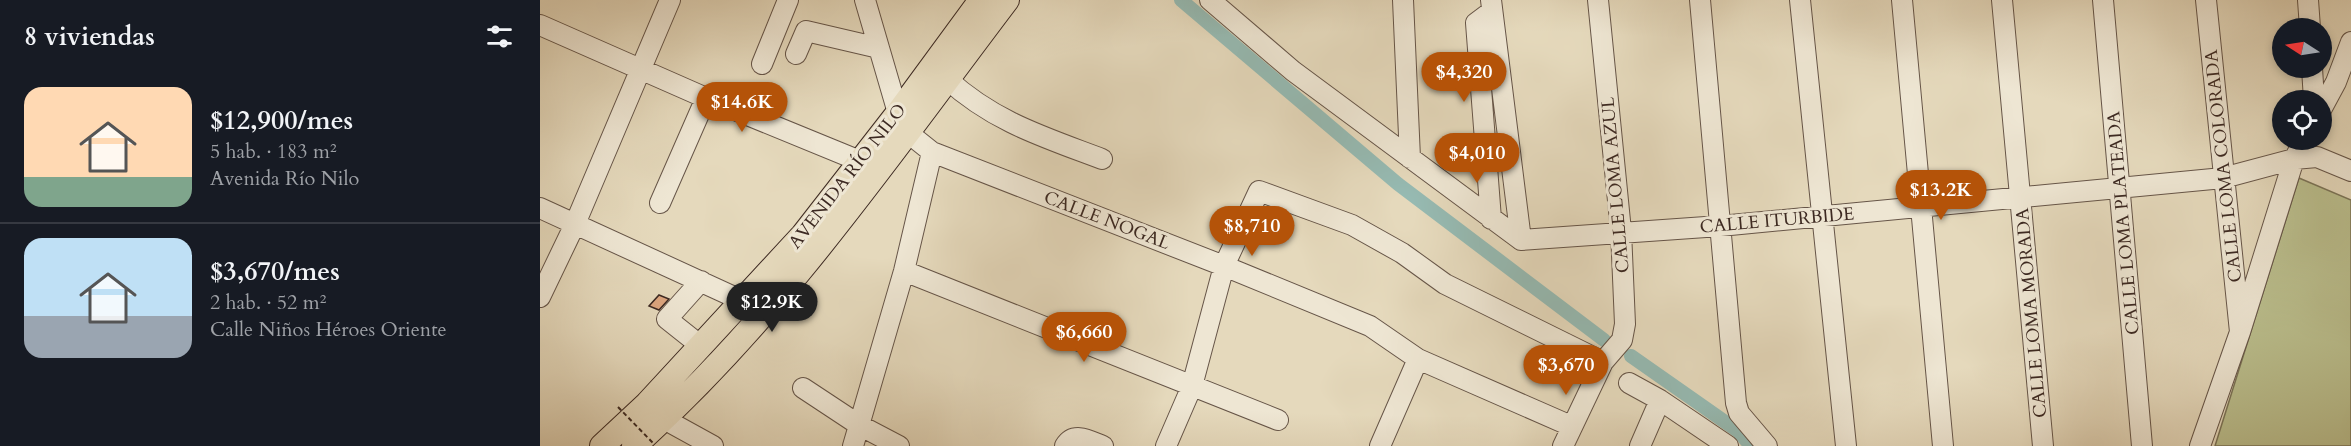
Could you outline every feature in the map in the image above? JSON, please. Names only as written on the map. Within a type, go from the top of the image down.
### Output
[{"type":"main road","name":"AVENIDA RÍO NILO","points":[[602,446],[656,411],[754,306],[803,235],[869,164],[903,122],[981,0]]},
{"type":"main road","name":"AVENIDA RÍO NILO","points":[[903,122],[947,79],[1007,0]]},
{"type":"main road","name":"AVENIDA RÍO NILO","points":[[644,444],[656,411],[701,346],[754,306]]},
{"type":"street","points":[[540,297],[575,224],[670,0]]},
{"type":"street","points":[[762,64],[788,0]]},
{"type":"street","points":[[865,0],[903,122]]},
{"type":"street","points":[[1210,0],[1293,71],[1521,240]]},
{"type":"street","points":[[1403,0],[1410,158]]},
{"type":"street","name":"CALLE LOMA AZUL","points":[[1563,446],[1603,363],[1620,344],[1625,324],[1621,231],[1598,0]]},
{"type":"street","points":[[1700,0],[1737,408],[1767,446]]},
{"type":"street","points":[[1800,0],[1846,446]]},
{"type":"street","points":[[1902,0],[1943,446]]},
{"type":"street","name":"CALLE LOMA MORADA","points":[[2002,0],[2043,446]]},
{"type":"street","name":"CALLE LOMA PLATEADA","points":[[2103,0],[2142,446]]},
{"type":"street","name":"CALLE LOMA COLORADA","points":[[2206,0],[2240,332]]},
{"type":"street","points":[[2308,0],[2309,18]]},
{"type":"street","points":[[1491,219],[1476,22],[1492,5]]},
{"type":"street","points":[[1492,5],[1521,240]]},
{"type":"street","points":[[540,25],[706,98],[869,164]]},
{"type":"street","points":[[796,54],[806,31],[879,48]]},
{"type":"street","points":[[2332,90],[2351,42]]},
{"type":"street","points":[[947,79],[975,103],[1010,124],[1102,159]]},
{"type":"street","points":[[660,204],[706,98]]},
{"type":"street","name":"CALLE NOGAL","points":[[903,122],[932,152],[1224,266],[1370,326],[1418,359],[1571,426]]},
{"type":"street","points":[[2200,446],[2240,332],[2294,159],[2299,150]]},
{"type":"street","points":[[853,446],[904,271],[932,152]]},
{"type":"street","name":"CALLE ITURBIDE","points":[[1521,240],[1621,231],[1720,226],[2223,178],[2294,159],[2317,157],[2351,171]]},
{"type":"street","points":[[1166,446],[1192,386],[1224,266],[1259,190],[1352,225],[1402,253],[1445,284],[1603,363]]},
{"type":"street","points":[[540,208],[754,306]]},
{"type":"street","points":[[904,271],[1278,420]]},
{"type":"street","points":[[701,281],[667,319],[701,346]]},
{"type":"street","points":[[1380,446],[1418,359]]},
{"type":"street","points":[[1629,382],[1728,446]]},
{"type":"street","points":[[803,388],[859,425],[899,446]]},
{"type":"street","points":[[1640,446],[1660,400]]},
{"type":"street","points":[[656,411],[713,446]]},
{"type":"street","points":[[1069,442],[1084,438],[1103,446]]},
{"type":"path","points":[[618,407],[644,444]]},
{"type":"green space","points":[[2299,178],[2351,200],[2351,446],[2215,446]]},
{"type":"building","points":[[659,295],[669,299],[659,310],[649,306]]},
{"type":"waterway","points":[[1181,0],[1398,184],[1604,340]]},
{"type":"waterway","points":[[1631,356],[1738,431],[1751,446]]}]
